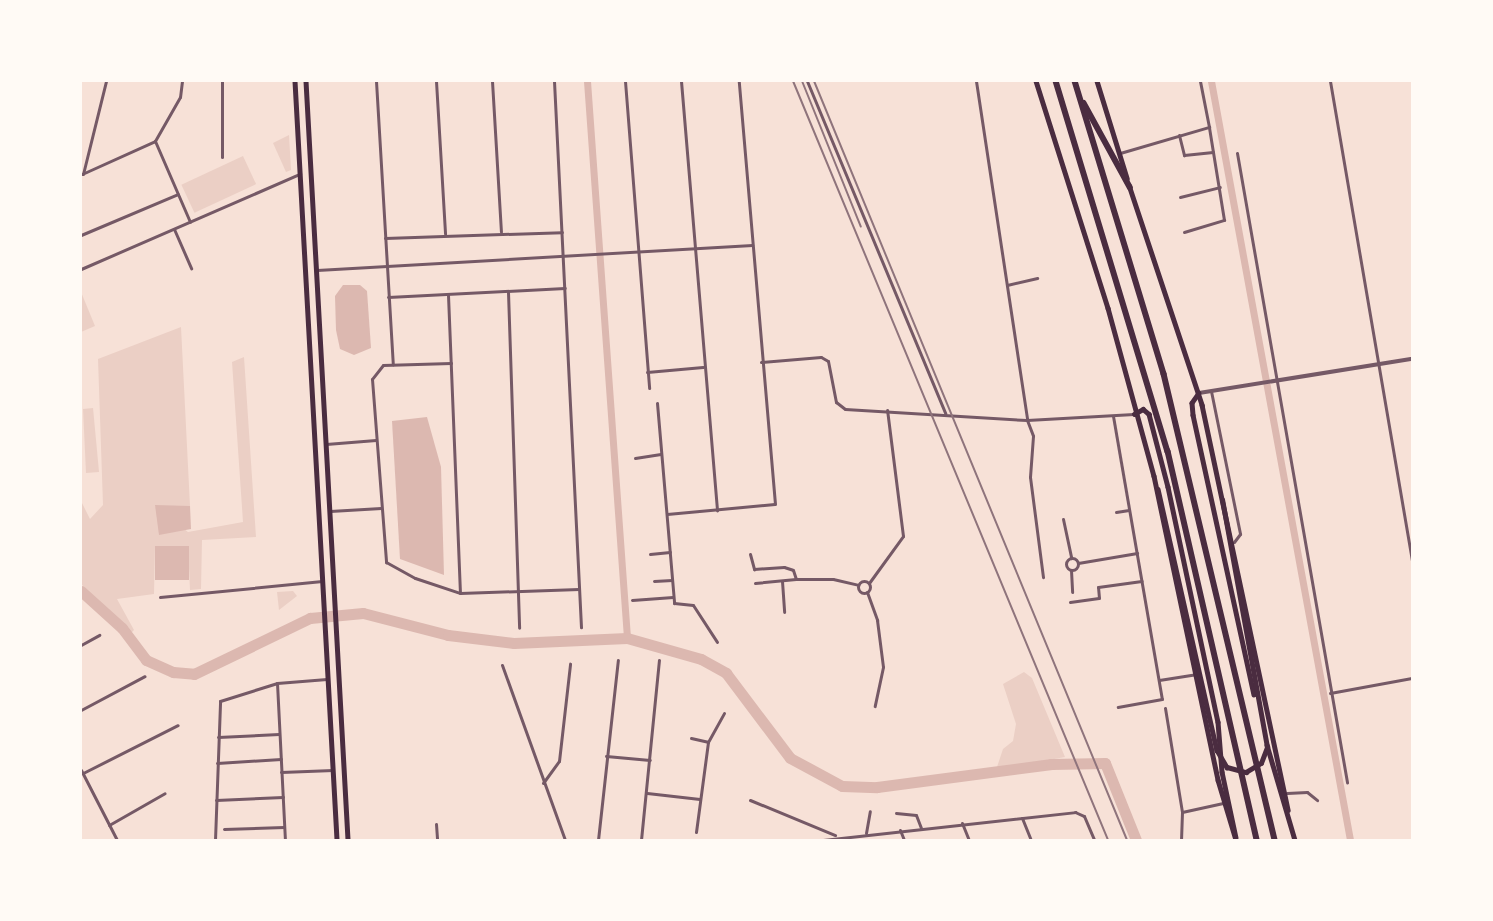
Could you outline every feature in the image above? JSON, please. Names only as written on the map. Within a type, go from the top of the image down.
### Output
[{"type":"highway","points":[[1055,81],[1168,451],[1256,840]]},
{"type":"highway","points":[[1075,81],[1164,374],[1275,840]]},
{"type":"highway","points":[[1077,90],[1130,187]]},
{"type":"main road","points":[[295,81],[337,840]]},
{"type":"main road","points":[[306,81],[348,840]]},
{"type":"main road","points":[[1036,81],[1108,308],[1134,414],[1154,476],[1187,606],[1219,757],[1227,767],[1246,772],[1261,763],[1267,747],[1237,595],[1222,491]]},
{"type":"main road","points":[[1097,81],[1130,187],[1199,393],[1234,542],[1287,793],[1288,810]]},
{"type":"main road","points":[[300,174],[311,174]]},
{"type":"main road","points":[[305,275],[317,270]]},
{"type":"main road","points":[[1199,393],[1192,403],[1193,415],[1264,739],[1288,810],[1295,840]]},
{"type":"main road","points":[[1193,415],[1202,405]]},
{"type":"main road","points":[[1134,414],[1143,409],[1149,414],[1168,487],[1218,722],[1222,772],[1236,840]]},
{"type":"main road","points":[[1204,466],[1216,465]]},
{"type":"main road","points":[[1154,476],[1223,803],[1236,840]]},
{"type":"main road","points":[[316,478],[328,478]]},
{"type":"street","points":[[82,174],[106,81]]},
{"type":"street","points":[[82,174],[155,141],[180,96],[182,81]]},
{"type":"street","points":[[222,81],[222,157]]},
{"type":"street","points":[[376,81],[392,364]]},
{"type":"street","points":[[436,81],[445,234]]},
{"type":"street","points":[[492,81],[501,232]]},
{"type":"street","points":[[554,81],[581,627]]},
{"type":"street","points":[[625,81],[649,388]]},
{"type":"street","points":[[681,81],[703,367],[718,510]]},
{"type":"street","points":[[667,514],[775,504],[761,362],[739,81]]},
{"type":"street","points":[[807,81],[944,413]]},
{"type":"street","points":[[976,81],[1027,420],[1033,436],[1032,491],[1044,578]]},
{"type":"street","points":[[1184,232],[1224,220],[1220,187],[1200,81]]},
{"type":"street","points":[[1330,81],[1412,563]]},
{"type":"street","points":[[1120,153],[1209,127]]},
{"type":"street","points":[[1179,135],[1184,155],[1213,152]]},
{"type":"street","points":[[155,141],[190,222]]},
{"type":"street","points":[[1237,153],[1274,382],[1347,782]]},
{"type":"street","points":[[81,269],[300,174]]},
{"type":"street","points":[[1180,197],[1220,187]]},
{"type":"street","points":[[81,235],[178,194]]},
{"type":"street","points":[[174,229],[191,268]]},
{"type":"street","points":[[385,238],[501,232],[562,232]]},
{"type":"street","points":[[317,270],[563,258],[752,245]]},
{"type":"street","points":[[1007,285],[1037,278]]},
{"type":"street","points":[[388,297],[565,288]]},
{"type":"street","points":[[508,292],[519,628]]},
{"type":"street","points":[[448,295],[460,593]]},
{"type":"street","points":[[761,362],[821,357],[832,370],[839,407],[1027,420],[1134,414]]},
{"type":"street","points":[[1199,393],[1412,359]]},
{"type":"street","points":[[451,363],[383,365],[372,379],[385,557],[390,566],[460,593],[517,593],[579,589]]},
{"type":"street","points":[[647,372],[703,367]]},
{"type":"street","points":[[1211,391],[1240,534],[1234,542]]},
{"type":"street","points":[[657,403],[673,597],[676,605],[696,608],[717,642]]},
{"type":"street","points":[[875,706],[883,667],[877,620],[867,592],[869,583],[902,536],[887,410]]},
{"type":"street","points":[[1113,416],[1162,699],[1118,707]]},
{"type":"street","points":[[326,444],[376,440]]},
{"type":"street","points":[[636,458],[661,454]]},
{"type":"street","points":[[330,511],[381,508]]},
{"type":"street","points":[[1116,512],[1129,510]]},
{"type":"street","points":[[1063,519],[1070,558],[1066,566],[1072,570]]},
{"type":"street","points":[[650,554],[670,552]]},
{"type":"street","points":[[1072,592],[1072,570],[1078,563],[1137,553]]},
{"type":"street","points":[[750,554],[754,569],[784,567],[792,570],[796,579]]},
{"type":"street","points":[[1070,558],[1078,563]]},
{"type":"street","points":[[756,583],[796,579],[833,579],[858,585],[869,583]]},
{"type":"street","points":[[654,582],[672,580]]},
{"type":"street","points":[[782,580],[784,612]]},
{"type":"street","points":[[160,597],[322,581]]},
{"type":"street","points":[[1070,602],[1099,598],[1098,588],[1142,581]]},
{"type":"street","points":[[858,585],[859,591],[867,592]]},
{"type":"street","points":[[632,600],[673,597]]},
{"type":"street","points":[[81,645],[99,635]]},
{"type":"street","points":[[598,840],[618,660]]},
{"type":"street","points":[[641,840],[659,660]]},
{"type":"street","points":[[543,783],[559,761],[570,664]]},
{"type":"street","points":[[502,665],[543,783],[566,840]]},
{"type":"street","points":[[1160,680],[1196,674]]},
{"type":"street","points":[[81,710],[145,676]]},
{"type":"street","points":[[216,840],[218,737],[222,698],[277,683],[327,678]]},
{"type":"street","points":[[1330,693],[1412,678]]},
{"type":"street","points":[[277,683],[285,840]]},
{"type":"street","points":[[1165,708],[1182,812],[1181,840]]},
{"type":"street","points":[[696,832],[708,742],[724,713]]},
{"type":"street","points":[[117,840],[82,771],[178,725]]},
{"type":"street","points":[[218,737],[279,734]]},
{"type":"street","points":[[691,738],[708,742]]},
{"type":"street","points":[[606,756],[650,760]]},
{"type":"street","points":[[217,763],[281,759]]},
{"type":"street","points":[[281,772],[333,770]]},
{"type":"street","points":[[1287,793],[1307,792],[1317,800]]},
{"type":"street","points":[[110,824],[165,793]]},
{"type":"street","points":[[647,793],[700,799]]},
{"type":"street","points":[[216,800],[283,797]]},
{"type":"street","points":[[750,800],[836,836]]},
{"type":"street","points":[[1182,812],[1223,803]]},
{"type":"street","points":[[866,833],[870,811]]},
{"type":"street","points":[[823,840],[842,835],[1079,812],[1094,840]]},
{"type":"street","points":[[896,814],[916,815],[921,828]]},
{"type":"street","points":[[1022,818],[1031,840]]},
{"type":"street","points":[[436,824],[436,840]]},
{"type":"street","points":[[962,824],[969,840]]},
{"type":"street","points":[[224,829],[284,827]]},
{"type":"street","points":[[900,830],[904,840]]},
{"type":"street","points":[[842,835],[844,840]]},
{"type":"shaded area","points":[[289,135],[291,170],[286,172],[273,143]]},
{"type":"shaded area","points":[[243,156],[256,184],[194,213],[181,185]]},
{"type":"shaded area","points":[[343,285],[360,285],[367,291],[371,348],[354,355],[340,349],[336,330],[335,296]]},
{"type":"shaded area","points":[[81,292],[95,326],[81,332]]},
{"type":"shaded area","points":[[181,327],[190,506],[155,506],[188,532],[243,522],[232,362],[244,357],[256,537],[202,540],[201,589],[190,590],[188,546],[155,546],[154,594],[117,599],[134,630],[131,633],[81,584],[81,501],[90,519],[103,505],[98,359]]},
{"type":"shaded area","points":[[93,408],[99,472],[86,473],[83,409]]},
{"type":"shaded area","points":[[427,417],[441,467],[444,575],[400,559],[392,421]]},
{"type":"shaded area","points":[[155,505],[190,506],[191,529],[159,535]]},
{"type":"shaded area","points":[[155,546],[189,546],[189,580],[155,580]]},
{"type":"shaded area","points":[[293,591],[297,596],[279,610],[277,592]]},
{"type":"shaded area","points":[[1024,672],[1032,678],[1065,757],[996,770],[1003,749],[1013,741],[1016,724],[1003,684]]},
{"type":"waterway","points":[[587,81],[627,638]]},
{"type":"waterway","points":[[1211,81],[1350,840]]},
{"type":"waterway","points":[[81,591],[122,628],[146,660],[173,672],[194,674],[310,618],[363,613],[448,635],[514,643],[627,638],[701,659],[726,673],[790,758],[842,786],[877,787],[1051,764],[1105,763],[1136,840]]},
{"type":"railway","points":[[793,81],[1108,840]]},
{"type":"railway","points":[[802,81],[861,227]]},
{"type":"railway","points":[[814,81],[1127,840]]}]
